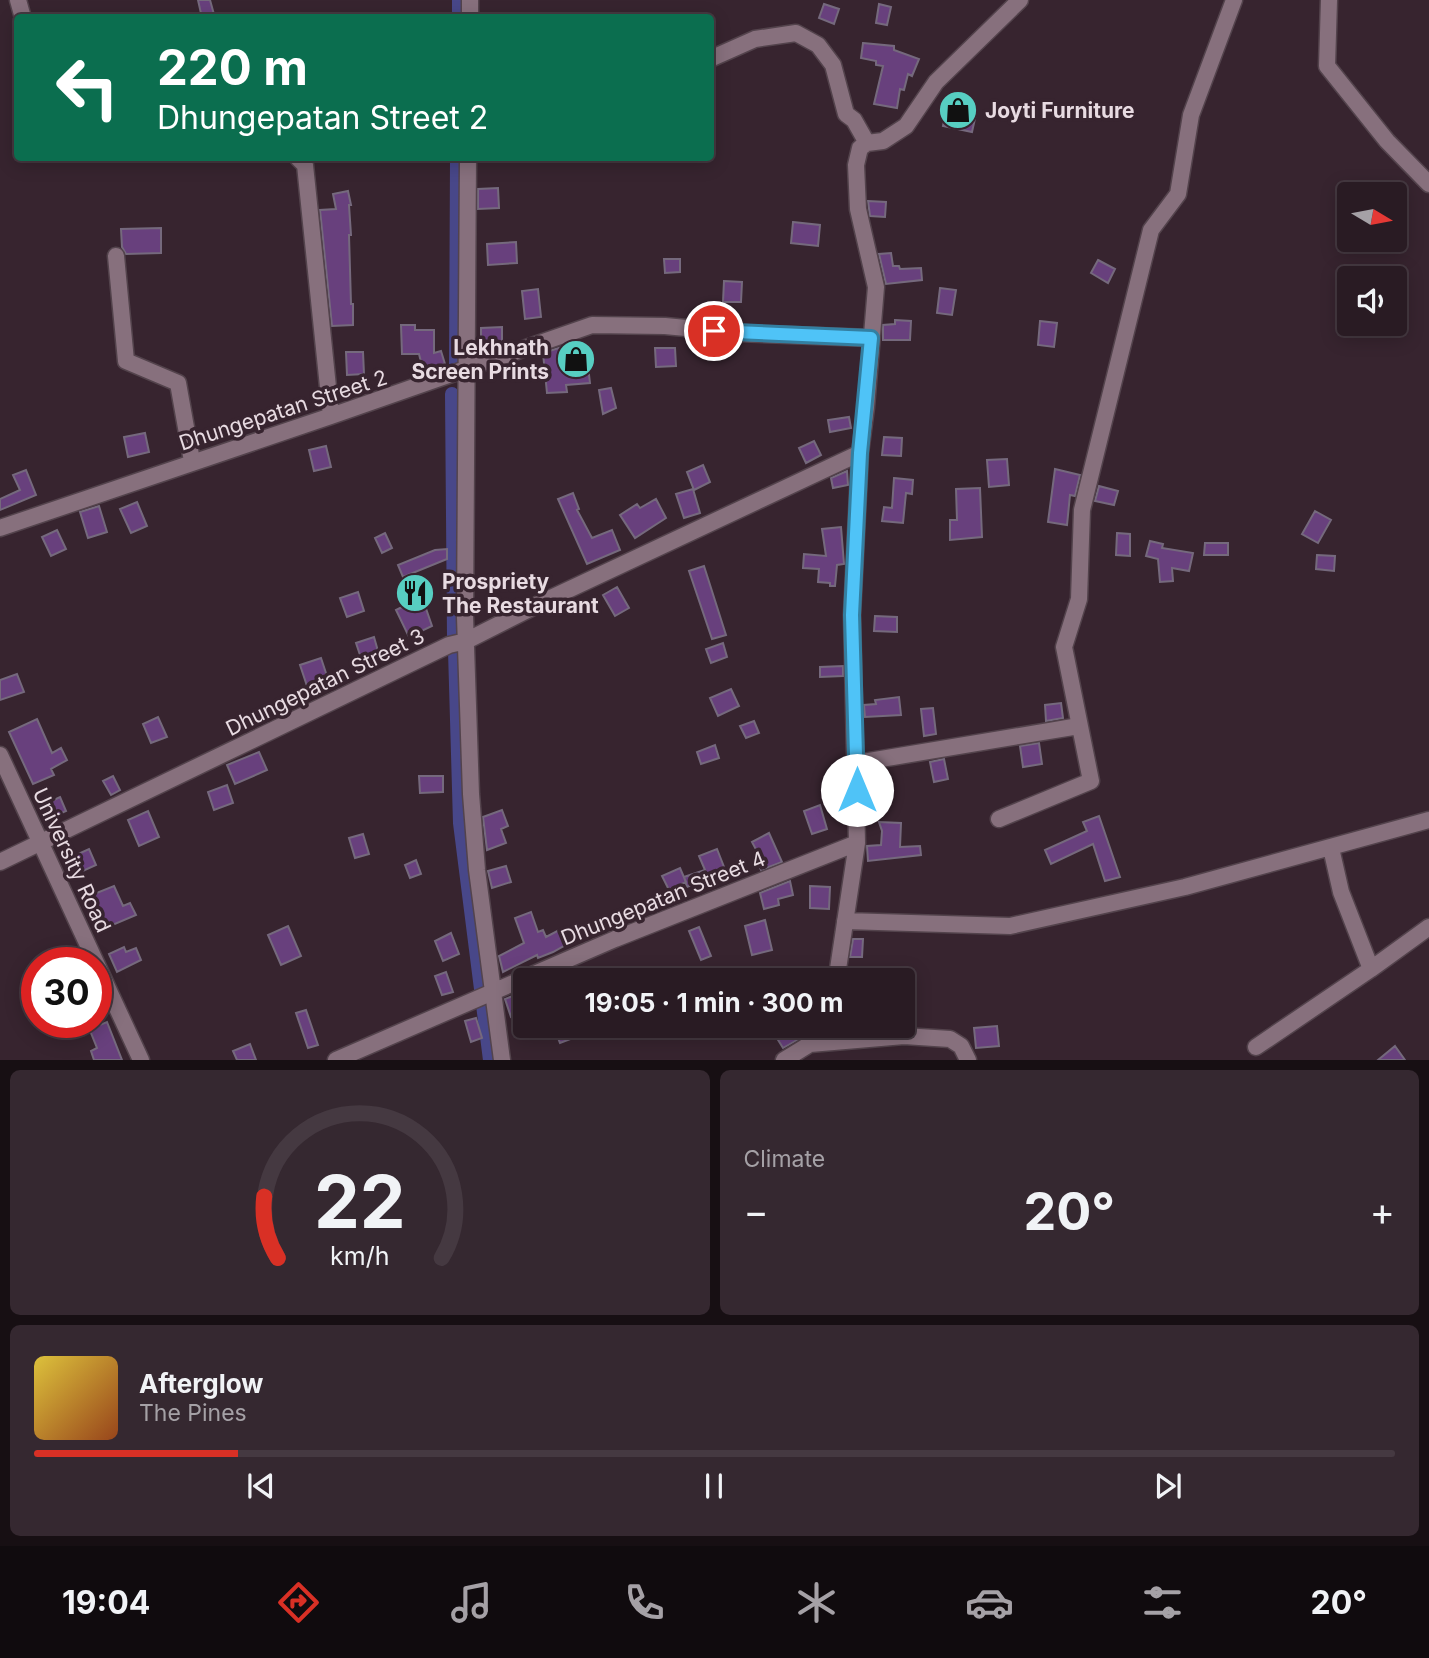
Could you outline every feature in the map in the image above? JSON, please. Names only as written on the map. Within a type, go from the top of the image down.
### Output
[{"type":"street","points":[[839,968],[857,843],[852,615],[860,453],[876,287],[858,209],[856,165],[860,148],[867,143],[883,141],[906,126],[936,82],[1020,0]]},
{"type":"street","points":[[999,819],[1091,781],[1064,647],[1079,599],[1082,510],[1151,230],[1178,194],[1191,115],[1234,0]]},
{"type":"street","points":[[1329,0],[1327,66],[1387,141],[1429,184]]},
{"type":"street","points":[[714,57],[755,39],[796,33],[818,45],[833,65],[846,114],[854,120],[867,143]]},
{"type":"street","points":[[301,161],[304,165],[331,416]]},
{"type":"street","points":[[468,161],[466,641],[472,807],[485,995],[502,1059]]},
{"type":"street","points":[[116,256],[126,360],[178,383],[192,461]]},
{"type":"street","name":"Dhungepatan Street 2","points":[[0,528],[592,325],[665,326],[738,333],[871,338]]},
{"type":"street","name":"Dhungepatan Street 3","points":[[0,862],[449,645],[466,641],[553,597],[860,453]]},
{"type":"street","points":[[857,763],[1079,726]]},
{"type":"street","name":"University Road","points":[[0,755],[141,1059]]},
{"type":"street","points":[[845,921],[1010,926],[1185,887],[1429,820]]},
{"type":"street","name":"Dhungepatan Street 4","points":[[336,1059],[615,939],[857,843]]},
{"type":"street","points":[[1331,848],[1341,892],[1371,969]]},
{"type":"street","points":[[1256,1047],[1429,927]]},
{"type":"street","points":[[915,1037],[950,1039],[961,1046],[968,1059]]},
{"type":"street","points":[[810,1044],[812,1038]]},
{"type":"street","points":[[784,1059],[810,1044],[837,1038]]},
{"type":"building","points":[[198,0],[210,0],[214,14],[201,14]]},
{"type":"building","points":[[824,4],[839,9],[834,24],[819,18]]},
{"type":"building","points":[[879,4],[891,7],[887,25],[876,23]]},
{"type":"building","points":[[863,43],[894,46],[894,50],[919,59],[912,76],[908,74],[904,90],[900,89],[897,108],[874,104],[883,66],[876,65],[876,61],[861,58]]},
{"type":"building","points":[[947,107],[976,114],[972,132],[943,126]]},
{"type":"building","points":[[498,188],[499,208],[478,209],[478,189]]},
{"type":"building","points":[[348,191],[351,205],[349,235],[353,325],[332,326],[320,210],[336,209],[333,194]]},
{"type":"building","points":[[868,201],[886,202],[885,217],[870,216]]},
{"type":"building","points":[[793,222],[820,225],[818,246],[791,243]]},
{"type":"building","points":[[161,228],[161,253],[126,254],[122,247],[121,229]]},
{"type":"building","points":[[516,242],[517,263],[488,265],[487,244]]},
{"type":"building","points":[[891,253],[893,266],[899,266],[900,269],[921,268],[922,280],[886,284],[879,254]]},
{"type":"building","points":[[664,259],[680,259],[680,272],[665,273]]},
{"type":"building","points":[[1098,260],[1115,269],[1108,283],[1091,273]]},
{"type":"building","points":[[724,281],[742,282],[741,302],[723,302]]},
{"type":"building","points":[[940,288],[956,290],[952,315],[937,313]]},
{"type":"building","points":[[538,289],[541,317],[525,319],[522,291]]},
{"type":"building","points":[[895,320],[911,321],[910,340],[883,340],[883,325],[895,324]]},
{"type":"building","points":[[1040,321],[1057,323],[1054,347],[1038,345]]},
{"type":"building","points":[[401,325],[415,325],[415,330],[434,330],[434,353],[441,351],[445,364],[423,370],[419,354],[402,354]]},
{"type":"building","points":[[502,327],[502,343],[481,344],[481,328]]},
{"type":"building","points":[[565,346],[568,360],[587,358],[590,383],[566,385],[567,392],[547,393],[543,353]]},
{"type":"building","points":[[655,348],[675,348],[676,366],[656,367]]},
{"type":"building","points":[[346,352],[363,352],[364,374],[347,375]]},
{"type":"building","points":[[611,388],[616,408],[603,414],[599,390]]},
{"type":"building","points":[[849,417],[851,428],[830,432],[828,420]]},
{"type":"building","points":[[145,433],[149,452],[128,457],[124,437]]},
{"type":"building","points":[[884,437],[902,438],[901,456],[882,455]]},
{"type":"building","points":[[814,441],[821,455],[806,463],[799,448]]},
{"type":"building","points":[[326,446],[331,467],[314,471],[309,450]]},
{"type":"building","points":[[1007,459],[1009,485],[989,487],[987,460]]},
{"type":"building","points":[[703,465],[710,482],[694,490],[687,472]]},
{"type":"building","points":[[1055,469],[1080,475],[1075,496],[1070,495],[1067,525],[1048,522]]},
{"type":"building","points":[[26,470],[36,495],[0,510],[0,499],[20,490],[13,475]]},
{"type":"building","points":[[847,471],[848,485],[833,488],[831,478]]},
{"type":"building","points":[[894,478],[913,480],[912,494],[906,493],[903,523],[882,521],[884,507],[892,508]]},
{"type":"building","points":[[1099,486],[1118,491],[1114,505],[1095,501]]},
{"type":"building","points":[[980,488],[982,537],[950,540],[950,520],[957,520],[956,489]]},
{"type":"building","points":[[693,489],[700,513],[684,518],[676,494]]},
{"type":"building","points":[[573,493],[579,509],[577,510],[592,538],[612,530],[620,550],[587,564],[558,499]]},
{"type":"building","points":[[656,499],[666,518],[635,538],[620,515],[637,504],[640,508]]},
{"type":"building","points":[[137,502],[147,526],[131,533],[120,509]]},
{"type":"building","points":[[99,506],[107,532],[88,538],[80,512]]},
{"type":"building","points":[[1315,511],[1331,520],[1318,543],[1302,534]]},
{"type":"building","points":[[841,527],[844,564],[837,565],[835,586],[830,586],[830,583],[818,582],[819,569],[803,568],[804,554],[826,556],[822,529]]},
{"type":"building","points":[[57,530],[66,549],[51,556],[42,537]]},
{"type":"building","points":[[385,533],[392,548],[382,553],[375,538]]},
{"type":"building","points":[[1117,533],[1130,534],[1130,556],[1116,555]]},
{"type":"building","points":[[1150,541],[1163,544],[1162,548],[1193,553],[1189,571],[1172,568],[1173,581],[1160,582],[1158,559],[1146,556]]},
{"type":"building","points":[[1205,543],[1228,543],[1228,555],[1204,555]]},
{"type":"building","points":[[447,549],[447,559],[403,577],[398,565],[435,550]]},
{"type":"building","points":[[1317,555],[1335,556],[1334,571],[1316,569]]},
{"type":"building","points":[[704,566],[726,635],[712,639],[689,571]]},
{"type":"building","points":[[617,587],[629,608],[615,616],[603,595]]},
{"type":"building","points":[[358,592],[364,611],[347,617],[340,598]]},
{"type":"building","points":[[422,597],[432,626],[409,637],[396,610]]},
{"type":"building","points":[[875,616],[897,617],[897,632],[874,631]]},
{"type":"building","points":[[374,637],[380,658],[363,664],[356,643]]},
{"type":"building","points":[[723,643],[727,657],[711,663],[706,649]]},
{"type":"building","points":[[321,658],[329,682],[308,689],[300,665]]},
{"type":"building","points":[[843,666],[843,676],[820,677],[820,667]]},
{"type":"building","points":[[17,674],[24,692],[0,700],[0,680]]},
{"type":"building","points":[[731,689],[739,706],[718,716],[710,698]]},
{"type":"building","points":[[899,697],[901,715],[865,717],[864,705],[876,704],[875,700]]},
{"type":"building","points":[[1061,703],[1063,718],[1046,721],[1045,705]]},
{"type":"building","points":[[933,708],[936,734],[924,736],[921,709]]},
{"type":"building","points":[[158,717],[167,737],[151,743],[143,724]]},
{"type":"building","points":[[37,719],[52,753],[61,748],[67,760],[51,769],[54,775],[33,784],[9,732]]},
{"type":"building","points":[[754,721],[759,733],[746,738],[740,726]]},
{"type":"building","points":[[1039,743],[1042,764],[1023,767],[1020,746]]},
{"type":"building","points":[[715,745],[719,758],[701,764],[697,752]]},
{"type":"building","points":[[259,752],[267,770],[235,784],[227,765]]},
{"type":"building","points":[[944,759],[948,779],[934,782],[930,762]]},
{"type":"building","points":[[113,776],[120,790],[111,795],[103,781]]},
{"type":"building","points":[[419,776],[443,776],[443,792],[420,793]]},
{"type":"building","points":[[227,785],[233,803],[214,810],[208,792]]},
{"type":"building","points":[[60,797],[66,811],[48,819],[41,806]]},
{"type":"building","points":[[820,805],[827,829],[812,834],[804,811]]},
{"type":"building","points":[[502,810],[508,826],[501,829],[506,843],[487,850],[483,817]]},
{"type":"building","points":[[148,811],[159,837],[139,846],[128,820]]},
{"type":"building","points":[[1099,816],[1120,877],[1105,881],[1093,844],[1051,864],[1045,850],[1087,831],[1083,822]]},
{"type":"building","points":[[879,822],[901,823],[900,847],[920,846],[921,855],[868,861],[867,846],[881,845],[882,831]]},
{"type":"building","points":[[769,833],[782,862],[761,870],[756,859],[760,857],[752,842]]},
{"type":"building","points":[[363,834],[369,854],[355,858],[349,838]]},
{"type":"building","points":[[89,849],[96,865],[74,875],[67,859]]},
{"type":"building","points":[[717,849],[726,872],[687,887],[684,877],[705,870],[699,856]]},
{"type":"building","points":[[416,860],[421,874],[410,878],[405,865]]},
{"type":"building","points":[[506,866],[511,882],[492,888],[488,871]]},
{"type":"building","points":[[680,868],[686,882],[669,890],[662,876]]},
{"type":"building","points":[[790,881],[793,895],[778,899],[779,905],[764,909],[760,893]]},
{"type":"building","points":[[114,886],[123,906],[130,903],[136,915],[103,929],[89,896]]},
{"type":"building","points":[[810,886],[830,887],[829,909],[810,908]]},
{"type":"building","points":[[531,912],[538,932],[543,930],[546,937],[561,929],[569,943],[503,972],[499,956],[524,943],[515,918]]},
{"type":"building","points":[[765,920],[772,950],[752,955],[745,926]]},
{"type":"building","points":[[288,926],[301,956],[281,965],[268,935]]},
{"type":"building","points":[[699,927],[711,956],[701,960],[689,931]]},
{"type":"building","points":[[451,933],[459,954],[443,961],[435,941]]},
{"type":"building","points":[[853,939],[863,939],[862,957],[850,957]]},
{"type":"building","points":[[124,947],[126,952],[136,948],[141,960],[117,972],[112,953]]},
{"type":"building","points":[[446,972],[453,992],[442,995],[435,976]]},
{"type":"building","points":[[513,996],[513,1016],[511,1017],[505,999]]},
{"type":"building","points":[[306,1010],[318,1045],[308,1048],[296,1013]]},
{"type":"building","points":[[476,1018],[482,1038],[471,1042],[465,1021]]},
{"type":"building","points":[[997,1026],[999,1046],[976,1048],[974,1028]]},
{"type":"building","points":[[112,1035],[122,1060],[94,1060],[91,1051],[97,1048],[93,1038],[112,1038]]},
{"type":"building","points":[[558,1038],[573,1038],[560,1043]]},
{"type":"building","points":[[777,1038],[796,1038],[797,1040],[783,1048]]},
{"type":"building","points":[[250,1044],[256,1060],[237,1060],[233,1051]]},
{"type":"building","points":[[1395,1046],[1405,1060],[1378,1060]]},
{"type":"waterway","points":[[459,0],[459,14]]},
{"type":"waterway","points":[[456,367],[457,161]]},
{"type":"waterway","points":[[452,394],[454,638]]},
{"type":"waterway","points":[[455,651],[460,823],[490,1060]]},
{"type":"place","name":"Joyti Furniture","points":[[958,110]]},
{"type":"place","name":"Lekhnath Screen Prints","points":[[576,359]]},
{"type":"place","name":"Prospriety The Restaurant","points":[[415,593]]},
{"type":"route","points":[[714,331],[871,338],[860,453],[852,615],[857,790]]}]
